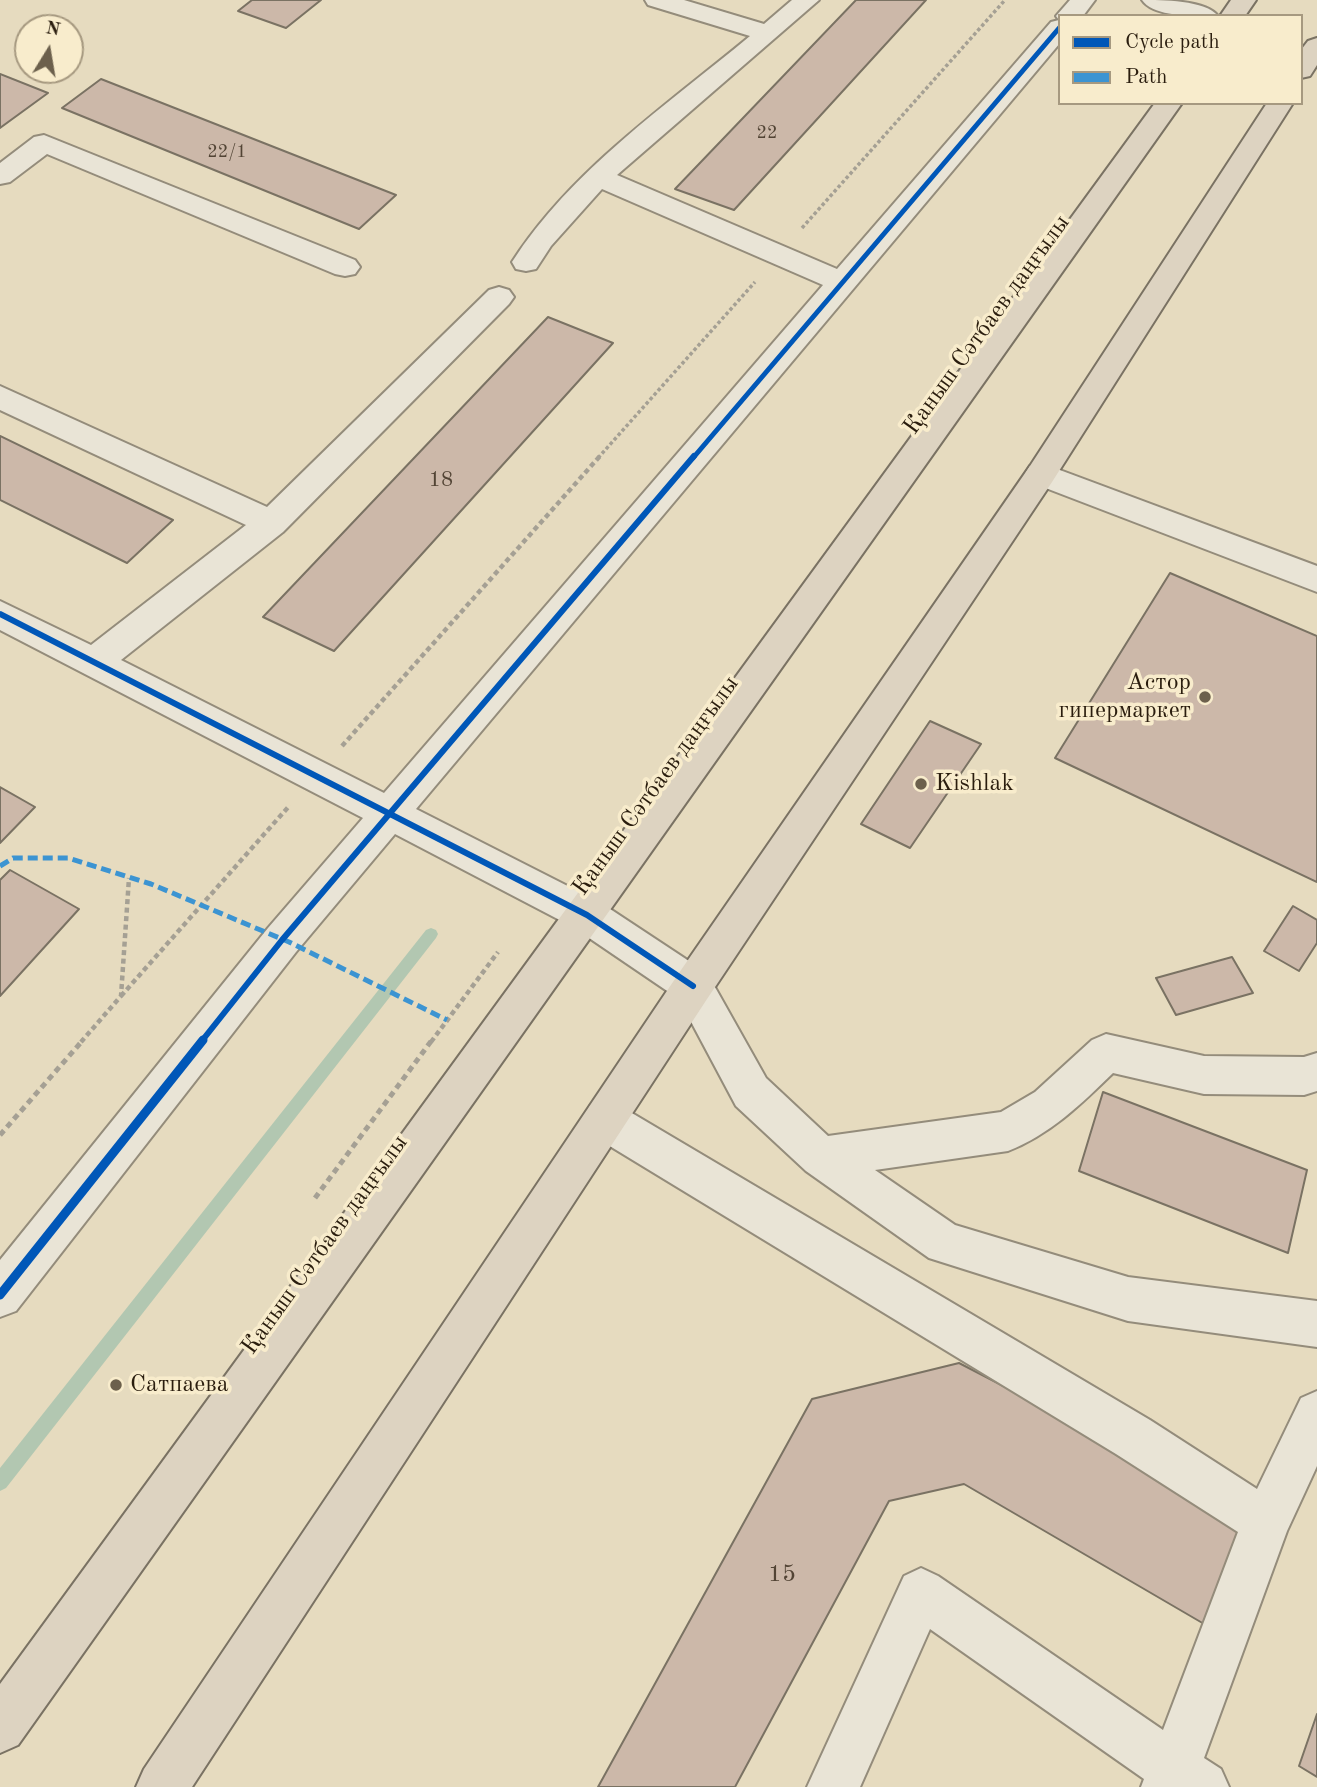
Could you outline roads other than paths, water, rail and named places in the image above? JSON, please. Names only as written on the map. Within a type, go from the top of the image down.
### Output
[{"type":"main road","name":"Қаныш Сәтбаев даңғылы","points":[[0,1727],[1168,105]]},
{"type":"main road","points":[[162,1787],[693,986],[1041,474],[1279,105]]},
{"type":"street","points":[[657,0],[768,33]]},
{"type":"street","points":[[526,262],[541,240],[598,177],[807,0]]},
{"type":"street","points":[[1071,14],[1083,0]]},
{"type":"street","points":[[1154,0],[1200,14]]},
{"type":"street","points":[[0,1295],[282,940],[388,813],[1058,29]]},
{"type":"street","points":[[0,176],[44,144],[345,267]]},
{"type":"street","points":[[598,177],[775,256],[842,282]]},
{"type":"street","points":[[94,664],[121,638],[271,523],[499,297]]},
{"type":"street","points":[[0,397],[271,523]]},
{"type":"street","points":[[1041,474],[1317,579]]},
{"type":"street","points":[[0,614],[587,915],[693,986],[751,1092],[821,1157],[944,1243],[1128,1299],[1317,1324]]},
{"type":"street","points":[[821,1157],[1008,1131],[1050,1106],[1106,1053],[1204,1075],[1304,1076],[1317,1072]]},
{"type":"street","points":[[605,1120],[1133,1437],[1266,1522]]},
{"type":"street","points":[[833,1787],[921,1593],[1181,1781],[1266,1522],[1317,1414]]},
{"type":"waterway","points":[[0,1482],[431,934]]},
{"type":"place","name":"Астор гипермаркет","points":[[1205,697]]},
{"type":"place","name":"Kishlak","points":[[921,784]]},
{"type":"place","name":"Сатпаева","points":[[116,1385]]}]
